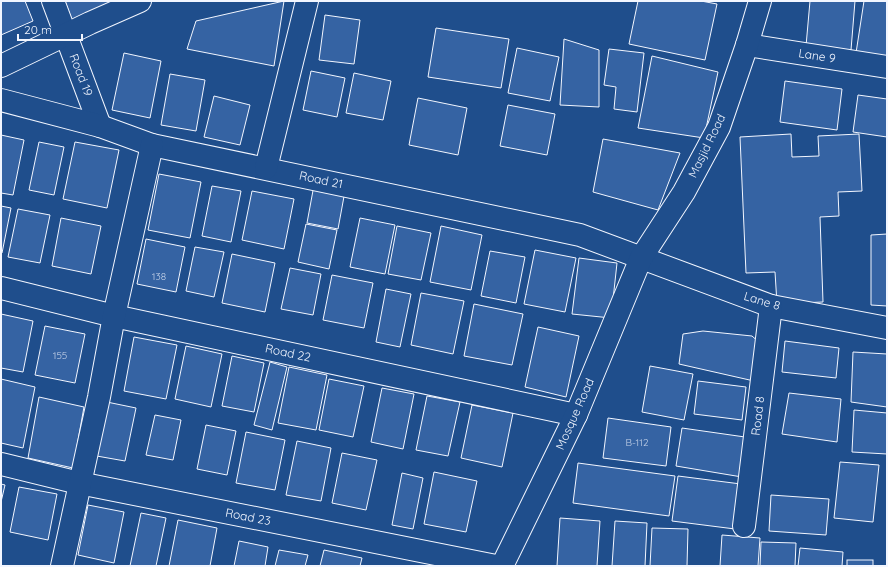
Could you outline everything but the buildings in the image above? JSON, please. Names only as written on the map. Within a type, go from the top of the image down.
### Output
[{"type":"street","name":"Road 19","points":[[53,1],[100,126]]},
{"type":"street","points":[[1,66],[90,23],[140,1]]},
{"type":"street","points":[[266,168],[307,1]]},
{"type":"street","name":"Masjid Road","points":[[641,258],[684,192],[719,127],[747,45],[760,1]]},
{"type":"street","name":"Lane 9","points":[[747,45],[887,67]]},
{"type":"street","name":"Road 21","points":[[1,100],[100,126],[152,145],[580,235],[641,258]]},
{"type":"street","points":[[62,566],[99,397],[114,316],[152,145]]},
{"type":"street","name":"Lane 8","points":[[641,258],[771,306],[887,328]]},
{"type":"street","name":"Mosque Road","points":[[502,566],[576,415],[641,258]]},
{"type":"street","name":"Road 22","points":[[1,288],[114,316],[576,415]]},
{"type":"street","name":"Road 8","points":[[744,526],[771,306]]},
{"type":"street","name":"Road 23","points":[[1,464],[79,483],[496,566]]}]
